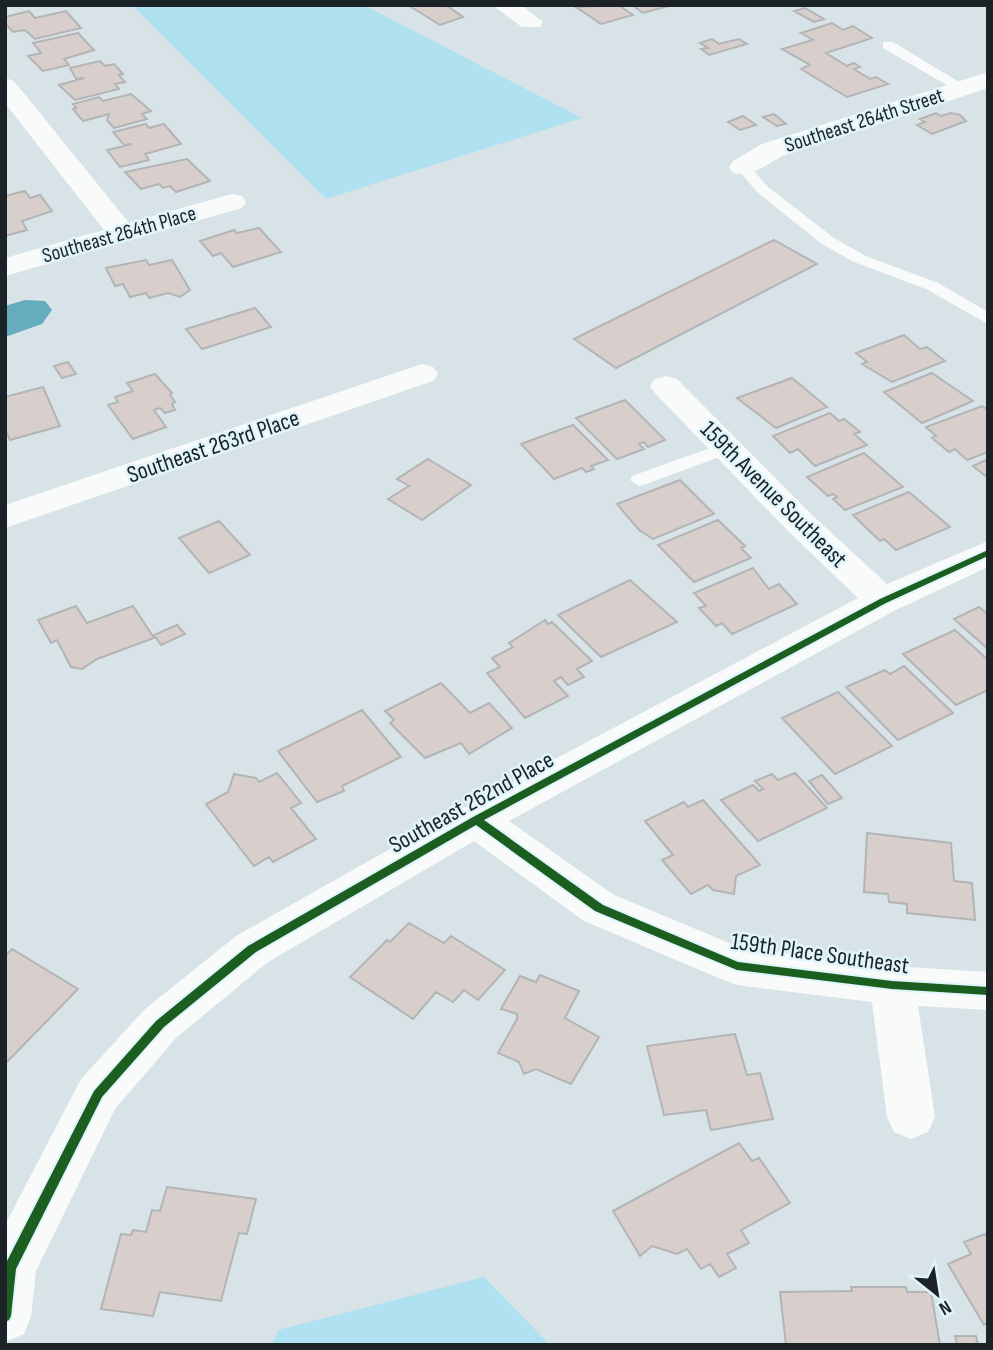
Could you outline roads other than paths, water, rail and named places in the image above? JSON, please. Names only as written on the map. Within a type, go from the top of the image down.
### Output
[{"type":"street","points":[[504,5],[531,22]]},
{"type":"street","name":"Southeast 264th Street","points":[[743,167],[772,150],[988,80]]},
{"type":"street","points":[[5,86],[121,233]]},
{"type":"street","name":"Southeast 264th Place","points":[[5,267],[232,202]]},
{"type":"street","name":"Southeast 263rd Place","points":[[5,517],[422,374]]},
{"type":"street","name":"159th Avenue Southeast","points":[[666,386],[883,601]]},
{"type":"street","name":"Southeast 262nd Place","points":[[5,1316],[10,1268],[97,1094],[160,1024],[252,948],[476,820],[883,601],[988,553]]},
{"type":"street","name":"159th Place Southeast","points":[[476,820],[599,908],[737,966],[892,985],[988,991]]},
{"type":"street","points":[[892,985],[911,1117]]},
{"type":"lane","points":[[888,45],[962,88]]},
{"type":"lane","points":[[743,167],[763,190],[828,242],[860,258],[932,286],[988,319]]},
{"type":"lane","points":[[639,480],[727,449]]}]
